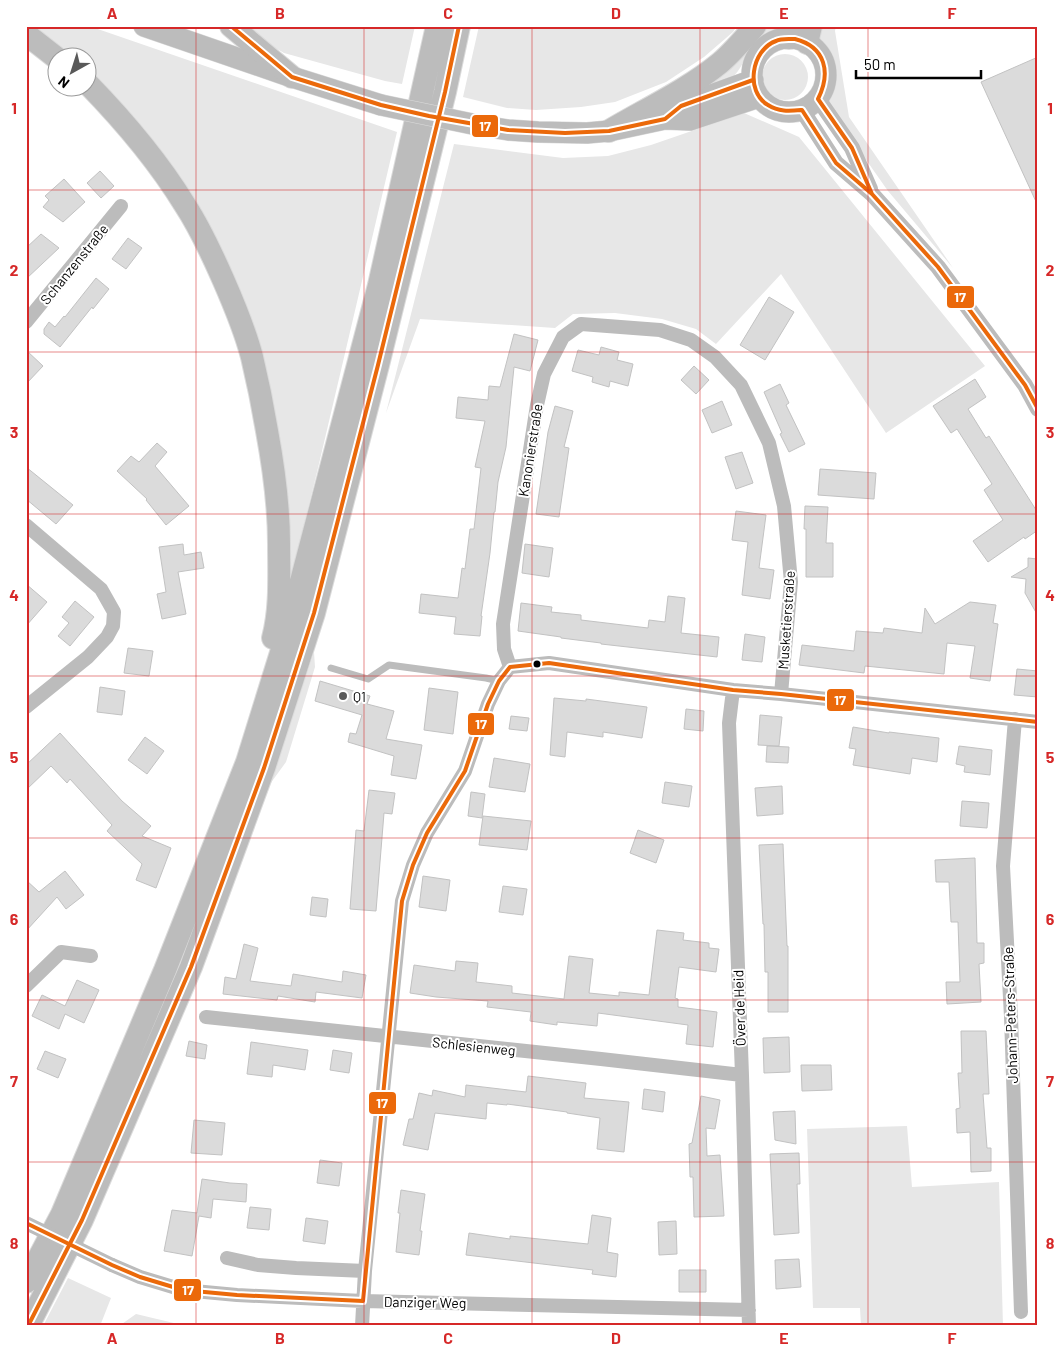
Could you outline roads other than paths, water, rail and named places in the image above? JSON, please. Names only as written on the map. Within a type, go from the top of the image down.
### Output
[{"type":"highway","points":[[231,26],[292,77]]},
{"type":"highway","points":[[26,1282],[62,1214],[165,970],[247,762],[289,627],[379,285],[437,26]]},
{"type":"highway","points":[[28,1326],[82,1220],[191,967],[264,768],[314,613],[378,365],[445,92],[459,26]]},
{"type":"highway","points":[[609,131],[687,87],[722,62],[743,41],[754,26]]},
{"type":"highway","points":[[26,34],[48,51]]},
{"type":"highway","points":[[98,95],[153,158],[185,205],[211,252],[234,303],[252,356],[264,412],[279,521],[279,596],[276,626],[251,712],[247,762]]},
{"type":"main road","points":[[144,26],[292,77],[381,105],[508,130],[586,133],[609,131],[665,120],[681,106],[756,88]]},
{"type":"main road","points":[[800,34],[820,56],[824,64],[826,82],[823,91],[810,104],[794,112],[778,110],[765,103],[756,88],[755,62],[765,48],[772,43],[800,34]]},
{"type":"street","points":[[810,104],[836,163],[872,194],[938,267],[1025,385],[1038,409]]},
{"type":"street","name":"Schanzenstraße","points":[[26,322],[121,206]]},
{"type":"street","name":"Kanonierstraße","points":[[510,667],[504,649],[503,624],[544,374],[563,337],[581,324],[660,330]]},
{"type":"street","name":"Musketierstraße","points":[[660,330],[691,340],[715,358],[741,386],[769,443],[784,506],[791,582],[781,694]]},
{"type":"street","points":[[26,525],[101,589],[114,612],[113,626],[107,637],[88,657],[26,707]]},
{"type":"street","points":[[362,1326],[365,1271],[402,901],[413,865],[428,833],[465,771],[488,704],[498,681],[510,667],[549,663],[733,690],[1038,722]]},
{"type":"street","name":"Över de Heid","points":[[733,690],[729,723],[749,1326]]},
{"type":"street","name":"Johann-Peters-Straße","points":[[1015,719],[1003,866],[1011,1016],[1022,1312]]},
{"type":"street","points":[[26,986],[62,952],[91,956]]},
{"type":"street","name":"Schlesienweg","points":[[206,1017],[742,1075]]},
{"type":"street","name":"Danziger Weg","points":[[26,1223],[140,1277],[183,1290],[237,1295],[363,1301],[749,1310]]},
{"type":"street","points":[[227,1258],[258,1265],[365,1271]]},
{"type":"lane","points":[[331,668],[368,679],[389,665],[498,681]]},
{"type":"place","name":"Q1","points":[[343,696]]}]
